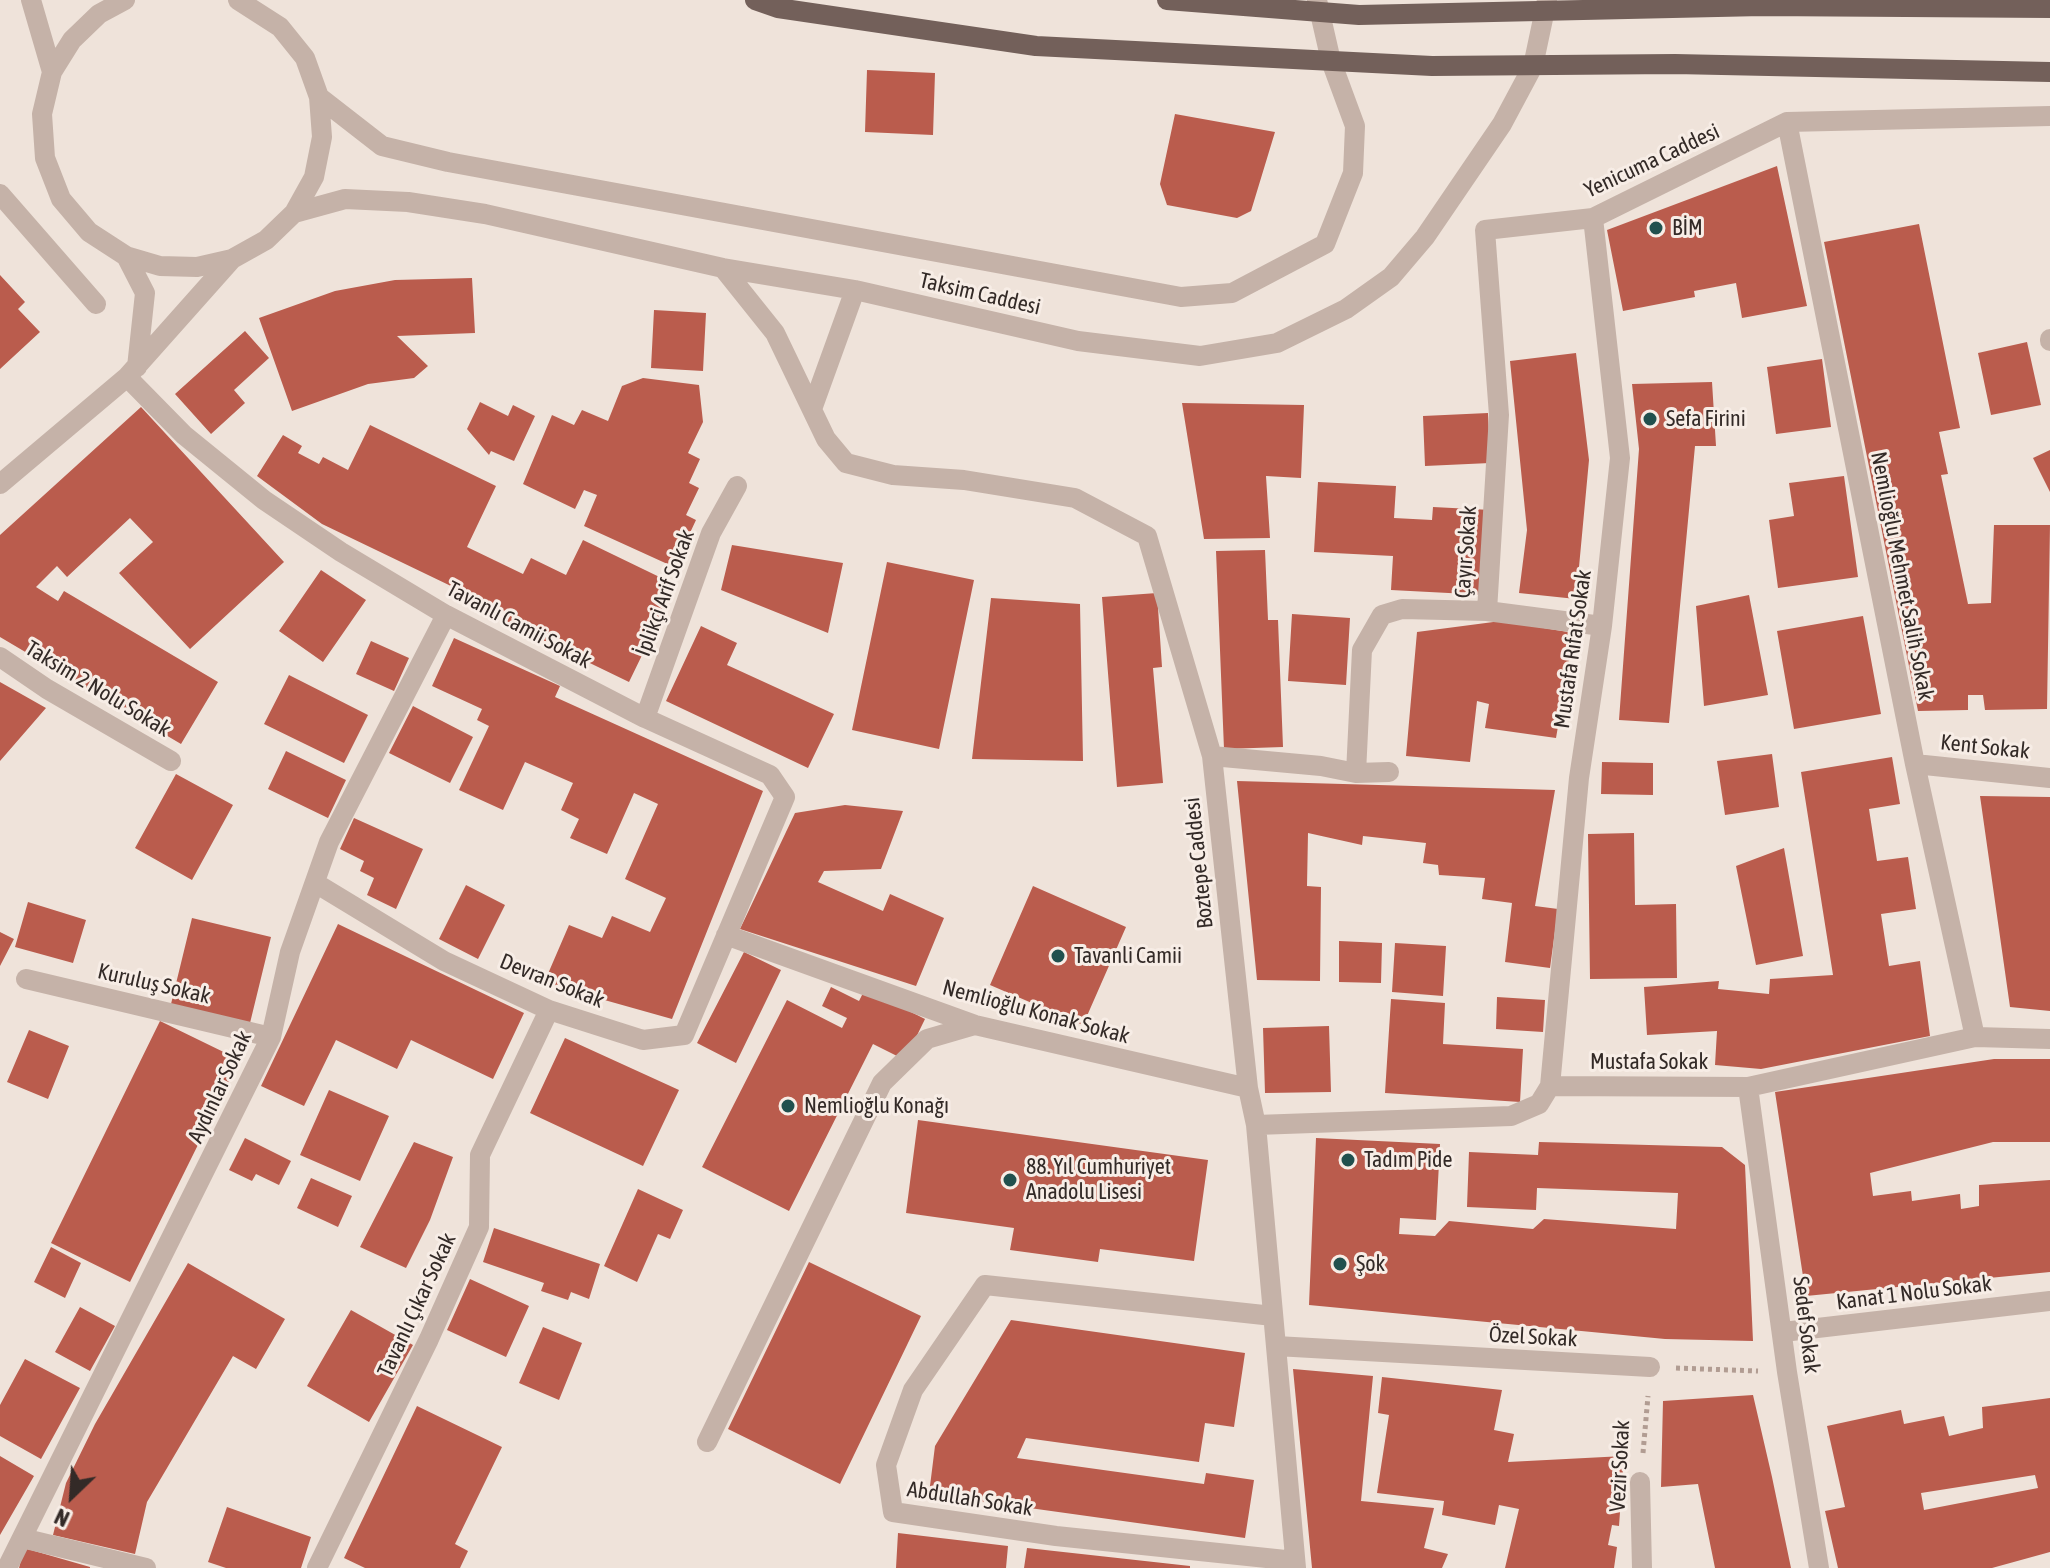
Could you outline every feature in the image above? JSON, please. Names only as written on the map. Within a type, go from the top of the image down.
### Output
[{"type":"main road","points":[[755,0],[778,8],[1036,46],[1432,66],[1675,64],[2050,72]]},
{"type":"main road","points":[[1167,0],[1359,15],[1762,6],[2050,8]]},
{"type":"street","points":[[31,0],[52,72]]},
{"type":"street","points":[[125,0],[99,14],[72,40],[52,72],[42,114],[45,158],[61,199],[89,232],[126,256],[160,266],[197,267],[232,259],[266,240],[294,213],[314,177],[322,137],[319,97],[305,58],[280,27],[238,0]]},
{"type":"street","points":[[319,97],[382,146],[448,162],[1181,297],[1232,293],[1325,244],[1353,173],[1355,126],[1331,61],[1317,0]]},
{"type":"street","name":"Taksim Caddesi","points":[[294,213],[345,199],[408,202],[485,214],[723,268],[855,290],[1078,341],[1200,356],[1277,343],[1346,309],[1391,277],[1425,237],[1502,124],[1533,66],[1547,0]]},
{"type":"street","points":[[1787,122],[2050,116]]},
{"type":"street","name":"Yenicuma Caddesi","points":[[1485,230],[1593,218],[1787,122]]},
{"type":"street","name":"Nemlioğlu Mehmet Salih Sokak","points":[[1787,122],[1915,764],[1975,1037]]},
{"type":"street","points":[[0,194],[96,304]]},
{"type":"street","name":"Mustafa Rıfat Sokak","points":[[1550,1086],[1579,778],[1602,626],[1620,458],[1593,218]]},
{"type":"street","name":"Çayır Sokak","points":[[1356,773],[1362,650],[1382,615],[1402,609],[1487,611],[1499,415],[1485,230]]},
{"type":"street","points":[[126,256],[145,293],[132,372]]},
{"type":"street","points":[[0,484],[132,372],[232,259]]},
{"type":"street","name":"Boztepe Caddesi","points":[[723,268],[775,333],[826,439],[846,463],[893,475],[964,480],[1075,498],[1147,536],[1212,756],[1248,1088],[1256,1125],[1295,1565]]},
{"type":"street","points":[[812,409],[855,290]]},
{"type":"street","name":"Tavanlı Camii Sokak","points":[[132,372],[184,435],[264,500],[341,552],[446,615],[645,718],[770,775],[785,797],[726,935]]},
{"type":"street","name":"İplikçi Arif Sokak","points":[[645,718],[711,533],[737,486]]},
{"type":"street","points":[[1487,611],[1602,626]]},
{"type":"street","name":"Aydınlar Sokak","points":[[7,1568],[214,1158],[271,1037],[290,952],[317,884],[329,842],[446,615]]},
{"type":"street","name":"Taksim 2 Nolu Sokak","points":[[0,657],[47,689],[171,761]]},
{"type":"street","points":[[1212,756],[1321,766],[1356,773],[1389,772]]},
{"type":"street","name":"Kent Sokak","points":[[1915,764],[2050,778]]},
{"type":"street","name":"Devran Sokak","points":[[317,884],[444,961],[549,1010],[643,1040],[684,1035],[726,935]]},
{"type":"street","name":"Nemlioğlu Konak Sokak","points":[[726,935],[975,1025],[1248,1088]]},
{"type":"street","name":"Kuruluş Sokak","points":[[26,979],[271,1037]]},
{"type":"street","name":"Tavanlı Çıkar Sokak","points":[[317,1568],[429,1339],[479,1227],[480,1155],[549,1010]]},
{"type":"street","points":[[707,1442],[882,1083],[927,1039],[975,1025]]},
{"type":"street","name":"Mustafa Sokak","points":[[1550,1086],[1748,1087],[1975,1037],[2050,1039]]},
{"type":"street","points":[[1256,1125],[1511,1116],[1539,1104],[1550,1086]]},
{"type":"street","name":"Sedef Sokak","points":[[1748,1087],[1787,1372],[1819,1568]]},
{"type":"street","name":"Abdullah Sokak","points":[[1273,1316],[985,1285],[913,1390],[886,1465],[893,1512],[1056,1536],[1295,1565]]},
{"type":"street","name":"Kanat 1 Nolu Sokak","points":[[1783,1332],[2050,1301]]},
{"type":"street","name":"Özel Sokak","points":[[1276,1346],[1650,1367]]},
{"type":"street","name":"Vezir Sokak","points":[[1640,1482],[1642,1568]]},
{"type":"street","points":[[22,1538],[146,1568]]},
{"type":"path","points":[[1650,1367],[1787,1372]]},
{"type":"path","name":"Vezir Sokak","points":[[1640,1482],[1650,1367]]},
{"type":"building","points":[[867,70],[935,73],[933,135],[865,132]]},
{"type":"building","points":[[1175,114],[1275,132],[1251,211],[1237,218],[1167,205],[1160,184]]},
{"type":"building","points":[[1777,166],[1807,306],[1742,318],[1736,283],[1694,291],[1695,297],[1623,311],[1607,230]]},
{"type":"building","points":[[1919,224],[1960,428],[1939,432],[1948,474],[1941,475],[1968,604],[1991,603],[1994,525],[2050,525],[2047,709],[1985,710],[1983,695],[1968,695],[1968,710],[1918,711],[1824,242]]},
{"type":"building","points":[[0,275],[25,302],[18,309],[40,332],[0,369]]},
{"type":"building","points":[[472,278],[475,333],[397,336],[428,366],[414,378],[368,384],[292,411],[259,318],[335,291],[395,280]]},
{"type":"building","points":[[654,310],[706,313],[703,371],[651,368]]},
{"type":"building","points":[[245,331],[269,358],[234,390],[245,403],[211,434],[175,394]]},
{"type":"building","points":[[2027,342],[2041,405],[1991,415],[1978,353]]},
{"type":"building","points":[[1576,353],[1589,460],[1576,599],[1519,593],[1527,530],[1510,361]]},
{"type":"building","points":[[1822,359],[1831,427],[1776,434],[1767,367]]},
{"type":"building","points":[[643,378],[699,385],[703,422],[688,453],[700,459],[689,483],[699,488],[686,515],[696,520],[674,567],[584,526],[597,495],[584,490],[575,509],[523,484],[552,415],[574,425],[582,410],[608,421],[622,386]]},
{"type":"building","points":[[1712,382],[1716,446],[1695,446],[1669,723],[1619,720],[1639,449],[1632,384]]},
{"type":"building","points":[[480,402],[508,416],[513,405],[535,416],[514,461],[491,451],[489,455],[467,429]]},
{"type":"building","points":[[1182,403],[1304,405],[1301,478],[1266,476],[1270,538],[1204,539]]},
{"type":"building","points":[[141,407],[284,562],[190,649],[119,573],[153,542],[130,518],[67,577],[57,566],[36,587],[58,601],[64,591],[218,682],[181,744],[0,637],[0,535]]},
{"type":"building","points":[[1488,413],[1490,463],[1425,466],[1423,416]]},
{"type":"building","points":[[370,425],[496,486],[467,547],[523,574],[531,558],[566,575],[583,540],[676,585],[629,682],[501,620],[505,612],[322,524],[257,476],[283,435],[302,446],[298,453],[319,464],[323,457],[348,470]]},
{"type":"building","points":[[2050,450],[2050,492],[2033,458]]},
{"type":"building","points":[[1844,476],[1858,577],[1778,588],[1769,520],[1794,516],[1789,483]]},
{"type":"building","points":[[1318,482],[1396,486],[1394,518],[1432,520],[1433,507],[1491,510],[1487,595],[1391,590],[1393,556],[1314,552]]},
{"type":"building","points":[[732,545],[843,563],[828,633],[721,590]]},
{"type":"building","points":[[1265,550],[1268,620],[1278,620],[1283,747],[1224,749],[1216,551]]},
{"type":"building","points":[[887,562],[974,580],[939,749],[852,730]]},
{"type":"building","points":[[321,570],[366,600],[323,662],[279,631]]},
{"type":"building","points":[[1157,593],[1162,667],[1153,668],[1163,783],[1117,787],[1102,597]]},
{"type":"building","points":[[1749,595],[1768,695],[1704,706],[1696,606]]},
{"type":"building","points":[[991,598],[1080,604],[1083,761],[972,759]]},
{"type":"building","points":[[1292,614],[1350,618],[1346,685],[1288,681]]},
{"type":"building","points":[[1863,616],[1881,714],[1794,729],[1777,631]]},
{"type":"building","points":[[1501,621],[1574,633],[1556,738],[1485,728],[1489,704],[1477,701],[1470,762],[1406,756],[1417,632]]},
{"type":"building","points":[[701,626],[737,643],[727,665],[834,714],[808,768],[666,701]]},
{"type":"building","points":[[454,638],[560,686],[555,697],[763,791],[672,1019],[544,983],[569,925],[602,938],[612,916],[650,932],[666,898],[625,879],[658,804],[634,793],[607,854],[570,838],[579,819],[561,810],[573,783],[525,762],[503,810],[459,790],[489,726],[477,720],[482,709],[432,686]]},
{"type":"building","points":[[371,641],[409,658],[394,691],[356,674]]},
{"type":"building","points":[[289,675],[368,715],[344,763],[264,724]]},
{"type":"building","points":[[0,682],[46,708],[0,761]]},
{"type":"building","points":[[413,706],[473,737],[450,783],[389,753]]},
{"type":"building","points":[[286,751],[346,780],[328,818],[268,789]]},
{"type":"building","points":[[1772,754],[1779,807],[1725,815],[1717,761]]},
{"type":"building","points":[[1892,757],[1900,804],[1869,809],[1877,861],[1908,857],[1916,909],[1881,914],[1889,966],[1920,961],[1930,1036],[1761,1069],[1715,1065],[1717,1031],[1647,1035],[1644,987],[1719,981],[1718,989],[1769,994],[1770,979],[1833,975],[1801,772]]},
{"type":"building","points":[[1602,762],[1653,763],[1653,795],[1601,794]]},
{"type":"building","points":[[176,774],[233,805],[192,880],[135,848]]},
{"type":"building","points":[[1237,781],[1555,790],[1535,906],[1558,909],[1550,968],[1505,962],[1512,903],[1482,899],[1485,878],[1439,875],[1438,865],[1423,863],[1426,843],[1363,836],[1362,845],[1308,833],[1307,886],[1321,887],[1320,981],[1257,980]]},
{"type":"building","points":[[1980,796],[2050,797],[2050,1011],[2010,1007]]},
{"type":"building","points":[[845,805],[903,811],[881,869],[824,871],[818,882],[883,911],[890,894],[944,918],[916,986],[740,929],[795,813]]},
{"type":"building","points":[[354,818],[423,849],[396,909],[367,895],[374,878],[360,871],[364,861],[340,849]]},
{"type":"building","points":[[1634,833],[1635,905],[1676,904],[1677,978],[1590,979],[1588,834]]},
{"type":"building","points":[[1784,848],[1803,956],[1756,965],[1736,866]]},
{"type":"building","points":[[466,885],[505,905],[478,959],[439,939]]},
{"type":"building","name":"Tavanli Camii","points":[[1033,886],[1126,927],[1083,1025],[990,985]]},
{"type":"building","points":[[28,902],[86,920],[73,963],[15,947]]},
{"type":"building","points":[[192,918],[271,937],[250,1023],[171,1004]]},
{"type":"building","points":[[338,924],[524,1013],[493,1079],[411,1040],[397,1069],[336,1040],[304,1106],[261,1086]]},
{"type":"building","points":[[0,932],[14,939],[0,966]]},
{"type":"building","points":[[1339,941],[1382,943],[1381,983],[1339,982]]},
{"type":"building","points":[[1395,943],[1446,946],[1443,996],[1392,992]]},
{"type":"building","points":[[744,952],[781,970],[736,1063],[697,1043]]},
{"type":"building","name":"Nemlioğlu Konağı","points":[[831,987],[859,1001],[865,989],[925,1019],[905,1060],[873,1044],[789,1211],[702,1167],[787,1000],[842,1028],[847,1018],[822,1006]]},
{"type":"building","points":[[1497,997],[1545,1000],[1543,1032],[1496,1029]]},
{"type":"building","points":[[1391,999],[1445,1003],[1443,1044],[1523,1049],[1520,1102],[1385,1093]]},
{"type":"building","points":[[160,1021],[240,1060],[130,1282],[51,1243]]},
{"type":"building","points":[[1329,1026],[1331,1092],[1265,1093],[1263,1028]]},
{"type":"building","points":[[29,1030],[69,1046],[48,1099],[7,1082]]},
{"type":"building","points":[[565,1038],[679,1090],[643,1166],[530,1113]]},
{"type":"building","points":[[1994,1059],[2050,1059],[2050,1142],[1993,1142],[1870,1173],[1873,1196],[1911,1191],[1912,1201],[1960,1194],[1961,1209],[1979,1206],[1979,1185],[2050,1180],[2050,1272],[1806,1296],[1775,1092]]},
{"type":"building","points":[[329,1090],[389,1116],[360,1181],[300,1155]]},
{"type":"building","name":"88. Yıl Cumhuriyet Anadolu Lisesi","points":[[918,1120],[1208,1160],[1194,1261],[1100,1249],[1098,1262],[1010,1250],[1014,1228],[906,1213]]},
{"type":"building","points":[[245,1138],[291,1161],[279,1185],[256,1174],[252,1181],[229,1170]]},
{"type":"building","points":[[1316,1138],[1440,1144],[1436,1220],[1400,1218],[1399,1234],[1435,1236],[1449,1221],[1533,1229],[1544,1219],[1676,1229],[1678,1193],[1537,1188],[1536,1210],[1467,1207],[1469,1152],[1538,1155],[1539,1142],[1722,1147],[1745,1165],[1753,1341],[1665,1339],[1309,1305]]},
{"type":"building","points":[[414,1142],[453,1157],[430,1220],[406,1268],[360,1247]]},
{"type":"building","points":[[311,1178],[352,1196],[338,1227],[297,1208]]},
{"type":"building","points":[[638,1189],[683,1210],[670,1239],[658,1234],[637,1282],[604,1266]]},
{"type":"building","points":[[494,1228],[600,1264],[589,1299],[571,1292],[568,1300],[541,1291],[544,1283],[483,1262]]},
{"type":"building","points":[[51,1247],[81,1263],[65,1298],[34,1282]]},
{"type":"building","points":[[809,1262],[921,1316],[840,1484],[728,1429]]},
{"type":"building","points":[[188,1263],[285,1319],[256,1369],[233,1356],[147,1502],[135,1554],[53,1535],[66,1483],[95,1424]]},
{"type":"building","points":[[470,1279],[529,1306],[506,1357],[447,1330]]},
{"type":"building","points":[[80,1307],[115,1326],[90,1371],[55,1352]]},
{"type":"building","points":[[351,1310],[413,1345],[369,1422],[307,1386]]},
{"type":"building","points":[[1011,1320],[1245,1353],[1234,1427],[1205,1423],[1199,1462],[1026,1438],[1017,1458],[1204,1484],[1206,1473],[1254,1480],[1245,1538],[929,1494],[935,1446]]},
{"type":"building","points":[[543,1327],[582,1343],[559,1400],[519,1383]]},
{"type":"building","points":[[25,1359],[80,1388],[41,1459],[0,1436],[0,1405]]},
{"type":"building","points":[[1293,1369],[1373,1376],[1361,1501],[1434,1508],[1424,1548],[1448,1554],[1442,1568],[1312,1568]]},
{"type":"building","points":[[1382,1377],[1502,1390],[1494,1430],[1514,1434],[1508,1462],[1624,1456],[1619,1526],[1612,1525],[1608,1545],[1617,1547],[1614,1568],[1505,1568],[1519,1509],[1499,1505],[1495,1525],[1442,1515],[1444,1501],[1377,1493],[1389,1415],[1378,1413]]},
{"type":"building","points":[[1753,1395],[1791,1568],[1715,1568],[1698,1484],[1661,1487],[1663,1401]]},
{"type":"building","points":[[2050,1398],[2050,1552],[1992,1568],[1838,1568],[1825,1511],[1845,1507],[1827,1426],[1901,1410],[1904,1424],[1944,1416],[1949,1436],[1983,1428],[1982,1407]],"holes":[[[2035,1475],[2038,1488],[1924,1510],[1921,1493]]]},
{"type":"building","points":[[417,1406],[502,1447],[455,1544],[468,1551],[460,1568],[365,1568],[344,1558]]},
{"type":"building","points":[[0,1456],[34,1476],[0,1535]]},
{"type":"building","points":[[227,1507],[311,1537],[301,1568],[226,1568],[208,1562]]},
{"type":"building","points":[[898,1533],[1008,1546],[1006,1568],[896,1568]]},
{"type":"building","points":[[24,1548],[90,1567],[90,1568],[19,1568]]},
{"type":"building","points":[[1027,1548],[1190,1566],[1190,1568],[1024,1568]]},
{"type":"place","name":"BİM","points":[[1656,228]]},
{"type":"place","name":"Sefa Firini","points":[[1650,419]]},
{"type":"place","name":"Tavanli Camii","points":[[1058,956]]},
{"type":"place","name":"Nemlioğlu Konağı","points":[[788,1106]]},
{"type":"place","name":"Tadım Pide","points":[[1348,1160]]},
{"type":"place","name":"88. Yıl Cumhuriyet Anadolu Lisesi","points":[[1010,1180]]},
{"type":"place","name":"Şok","points":[[1340,1264]]}]
